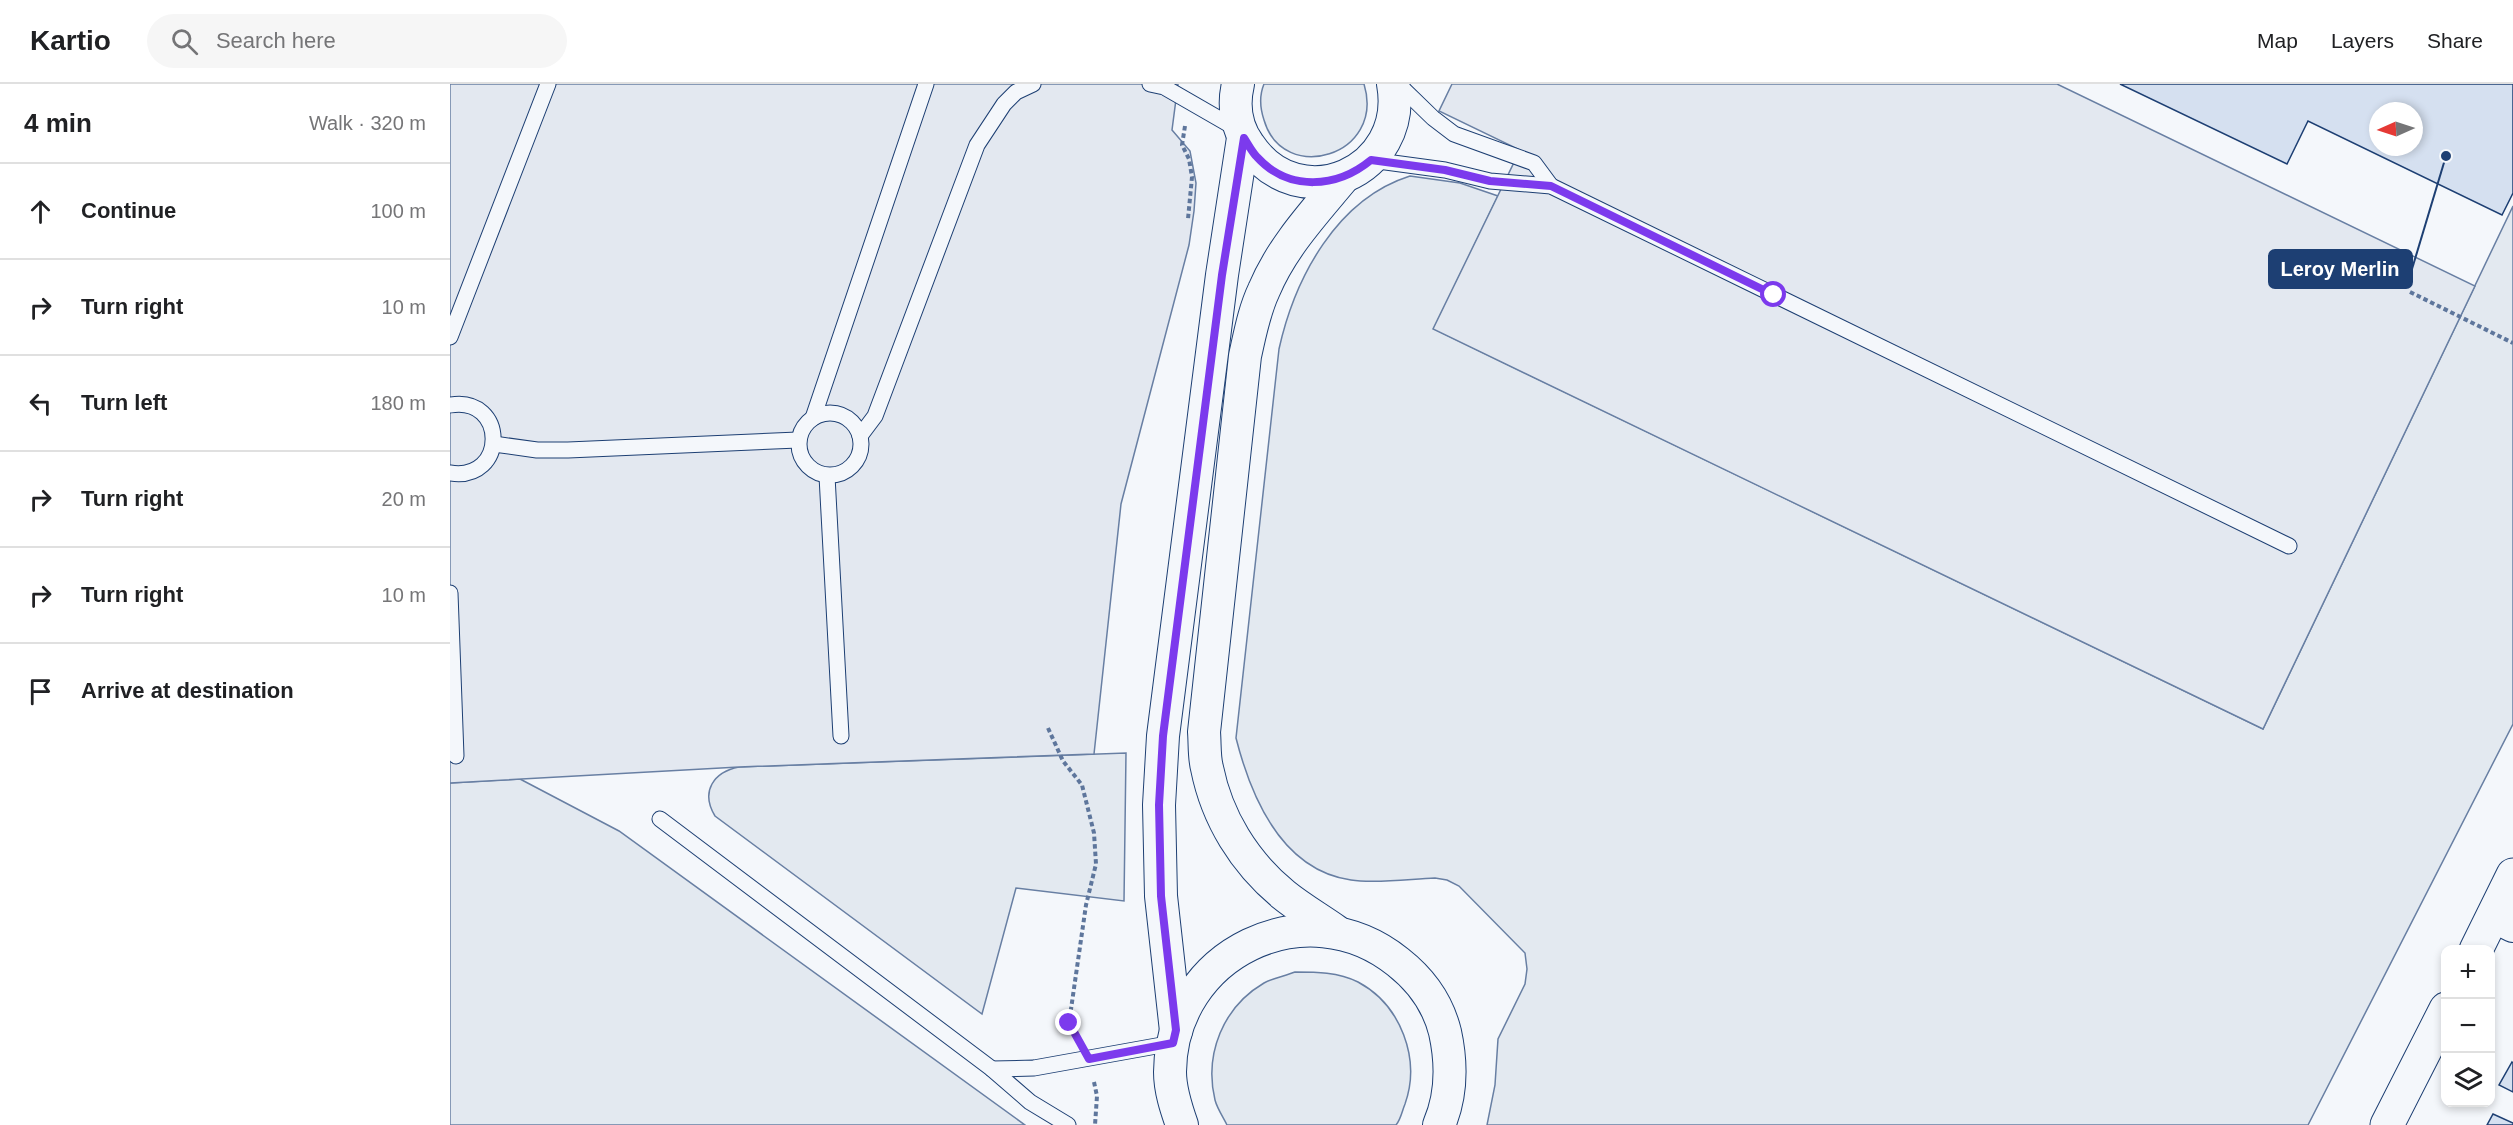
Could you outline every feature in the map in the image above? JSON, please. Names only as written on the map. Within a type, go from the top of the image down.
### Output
[{"type":"main road","points":[[2481,945],[2503,921],[2513,875]]},
{"type":"main road","points":[[2387,1125],[2441,1017]]},
{"type":"street","points":[[1238,84],[1236,112],[1242,134],[1257,157],[1275,172],[1297,181],[1320,183],[1343,178],[1358,170],[1371,160],[1385,142],[1393,122],[1396,99],[1393,84]]},
{"type":"street","points":[[1182,1125],[1174,1103],[1170,1073],[1175,1037],[1161,896],[1159,805],[1163,736],[1242,134]]},
{"type":"street","points":[[1336,932],[1284,895],[1258,871],[1236,843],[1217,804],[1206,767],[1204,732],[1245,357],[1252,325],[1263,290],[1279,261],[1299,230],[1343,178]]},
{"type":"street","points":[[1175,1037],[1194,993],[1221,962],[1255,941],[1295,930],[1336,932],[1380,947],[1416,976],[1441,1016],[1451,1061],[1447,1107],[1439,1125]]},
{"type":"lane","points":[[450,337],[548,84]]},
{"type":"lane","points":[[813,418],[926,84]]},
{"type":"lane","points":[[860,435],[850,420],[841,415],[822,414],[806,424],[798,440],[802,460],[817,474],[827,476],[847,471],[855,464],[859,455],[860,435],[874,416],[977,145],[1004,104],[1016,92],[1033,84]]},
{"type":"lane","points":[[1150,84],[1164,87],[1189,100],[1242,134]]},
{"type":"lane","points":[[1398,84],[1432,118],[1455,134],[1534,163],[1551,186]]},
{"type":"lane","points":[[1371,160],[1445,170],[1490,181],[1551,186],[2289,546]]},
{"type":"lane","points":[[450,405],[468,405],[485,415],[494,434],[494,444],[483,464],[463,474],[450,473]]},
{"type":"lane","points":[[494,444],[525,449],[568,450],[798,440]]},
{"type":"lane","points":[[827,476],[840,736]]},
{"type":"lane","points":[[450,593],[456,756]]},
{"type":"lane","points":[[660,819],[992,1069],[1030,1102],[1068,1125]]},
{"type":"lane","points":[[992,1069],[1034,1068],[1089,1059],[1175,1037]]},
{"type":"path","points":[[1188,219],[1192,177],[1189,159],[1182,144],[1189,100]]},
{"type":"path","points":[[2410,292],[2513,343]]},
{"type":"path","points":[[1048,728],[1063,761],[1082,785],[1094,833],[1095,864],[1086,905],[1069,1023],[1089,1059],[1097,1096],[1095,1125]]},
{"type":"shaded area","points":[[450,84],[1178,84],[1172,130],[1190,151],[1196,183],[1194,211],[1189,245],[1121,504],[1094,754],[739,767],[450,783]]},
{"type":"shaded area","points":[[1264,84],[1364,84],[1367,109],[1360,129],[1347,144],[1329,154],[1310,157],[1291,152],[1275,140],[1264,120],[1261,93]]},
{"type":"shaded area","points":[[1452,84],[2057,84],[2475,286],[2263,729],[1433,329],[1520,150],[1439,111]]},
{"type":"shaded area","points":[[1410,176],[1460,183],[1498,196],[1434,329],[2263,729],[2513,206],[2513,724],[2308,1125],[1487,1125],[1495,1085],[1498,1039],[1525,984],[1527,969],[1525,953],[1459,886],[1447,880],[1435,878],[1351,880],[1327,873],[1306,862],[1288,846],[1273,827],[1261,806],[1242,761],[1236,738],[1279,349],[1286,322],[1308,269],[1323,244],[1341,222],[1361,203],[1384,187]]},
{"type":"shaded area","points":[[1126,753],[1124,901],[1016,888],[982,1014],[715,816],[709,798],[709,791],[716,778],[739,767]]},
{"type":"shaded area","points":[[520,779],[619,831],[1025,1125],[450,1125],[450,783]]},
{"type":"shaded area","points":[[1295,972],[1335,974],[1358,982],[1386,1004],[1396,1019],[1404,1035],[1410,1069],[1405,1104],[1396,1125],[1227,1125],[1216,1103],[1212,1083],[1212,1066],[1220,1033],[1228,1018],[1250,993],[1268,981]]},
{"type":"building","points":[[2120,84],[2513,84],[2513,193],[2502,215],[2380,156],[2423,156],[2423,102],[2369,102],[2369,151],[2308,121],[2287,164]]},
{"type":"building","points":[[2513,1063],[2513,1092],[2499,1085]]},
{"type":"building","points":[[2493,1114],[2513,1123],[2513,1125],[2487,1125]]},
{"type":"place","name":"Leroy Merlin","points":[[2446,156]]},
{"type":"route","points":[[1069,1023],[1089,1059],[1173,1043],[1176,1030],[1161,896],[1159,805],[1163,736],[1222,275],[1244,138],[1257,157],[1275,172],[1297,181],[1320,183],[1343,178],[1371,160],[1445,170],[1490,181],[1551,186],[1774,295]]}]
